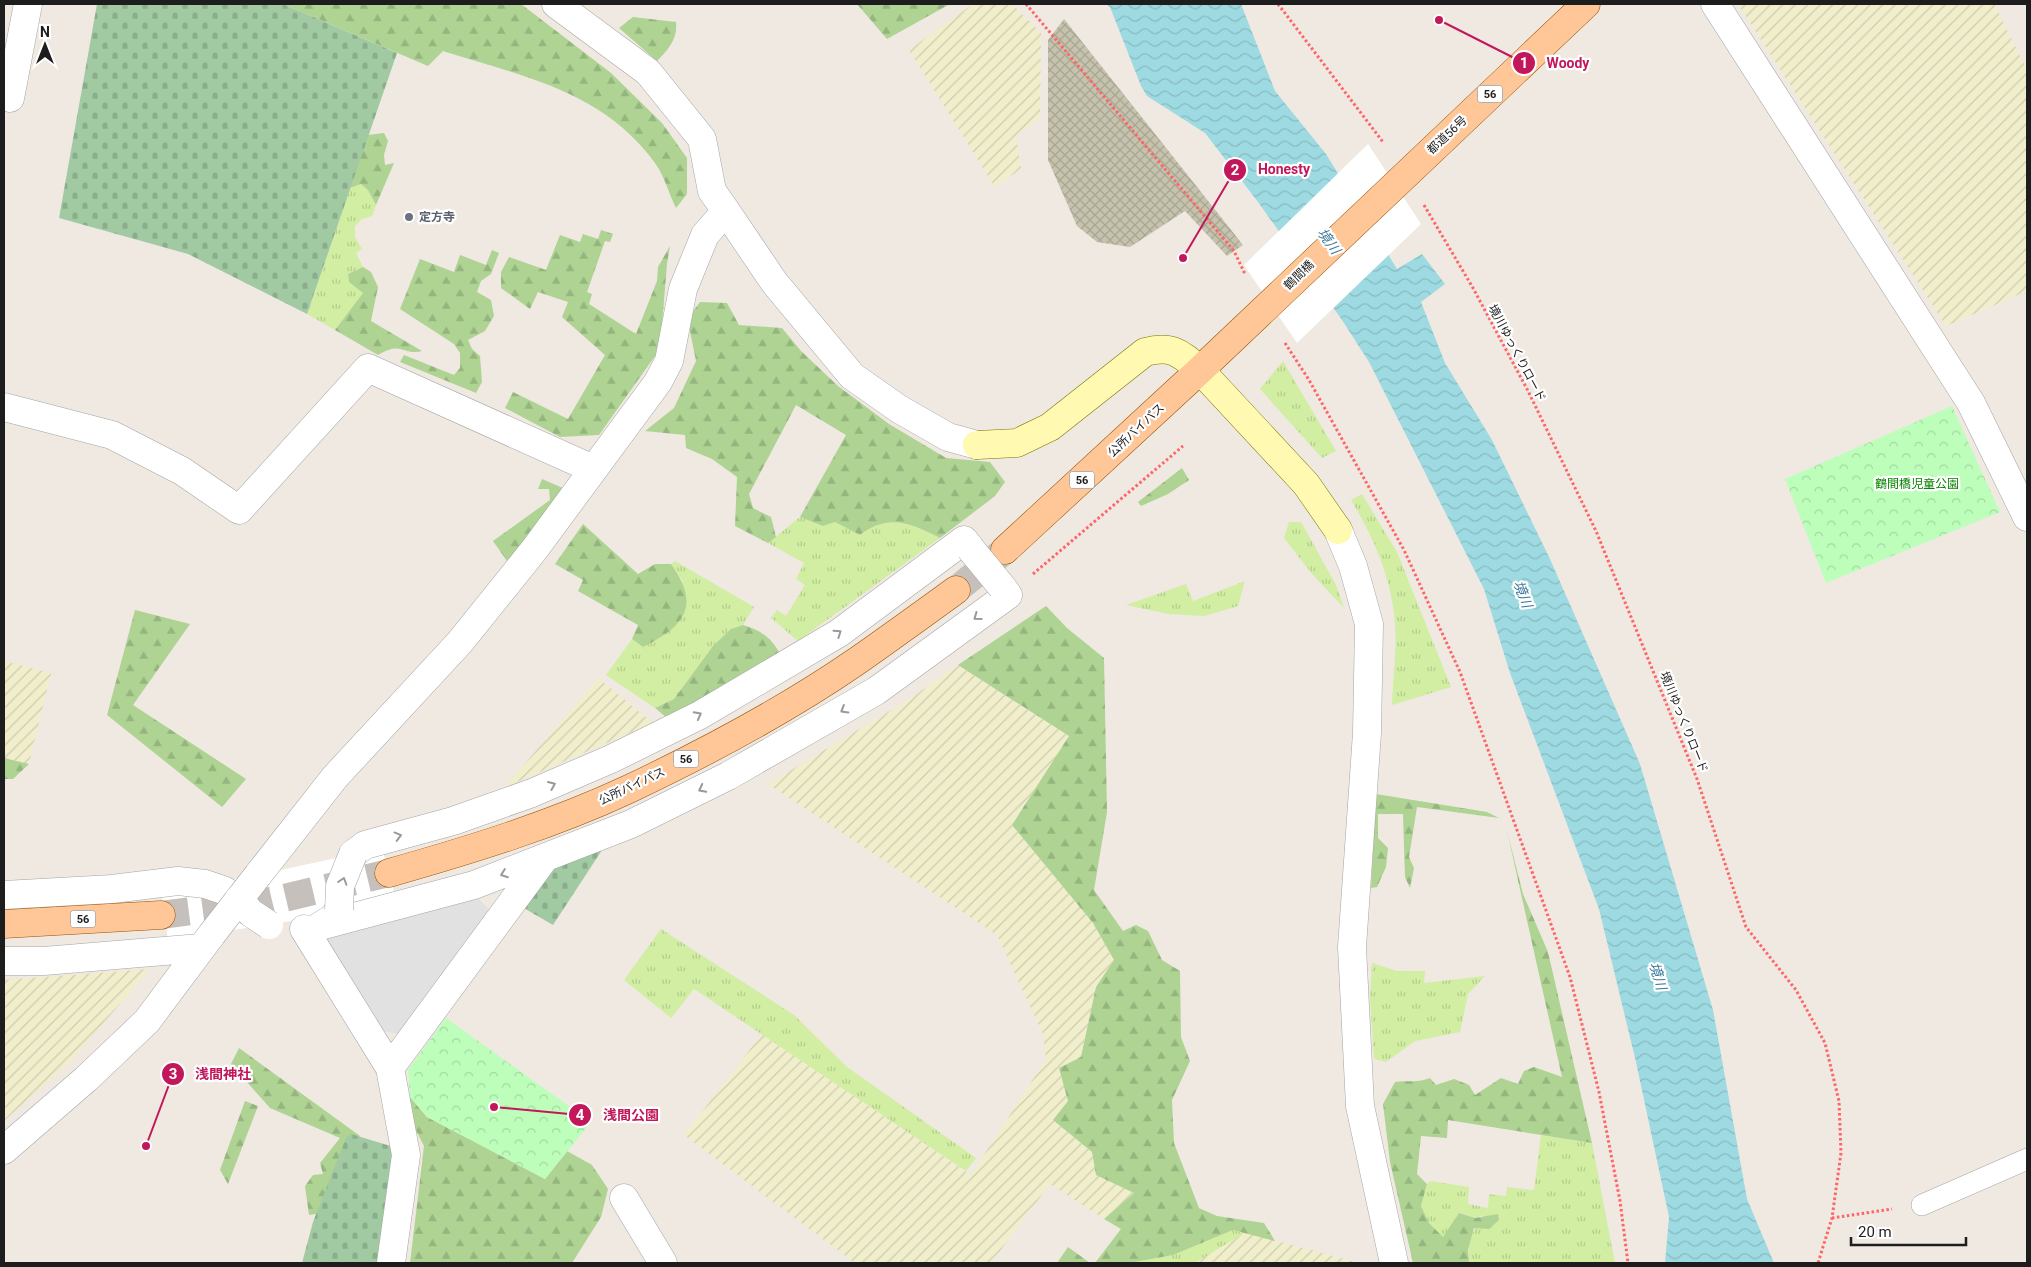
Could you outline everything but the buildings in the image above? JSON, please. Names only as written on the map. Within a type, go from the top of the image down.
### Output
[{"type":"main road","name":"都道56号","points":[[1394,184],[1586,4]]},
{"type":"main road","name":"鶴間橋","points":[[1200,370],[1394,184]]},
{"type":"main road","name":"公所バイパス","points":[[1005,550],[1200,370]]},
{"type":"main road","name":"公所バイパス","points":[[389,873],[545,824],[628,789],[783,706],[856,662],[956,590]]},
{"type":"main road","name":"56","points":[[4,924],[161,915]]},
{"type":"street","points":[[10,98],[28,4]]},
{"type":"street","points":[[556,4],[648,72],[702,139],[712,191],[774,282],[852,376],[900,409],[948,437],[976,445],[1017,443],[1050,427],[1145,352],[1161,348],[1182,355],[1200,370],[1306,484],[1338,530],[1353,566],[1369,624],[1367,733],[1352,947],[1360,1106],[1394,1263]]},
{"type":"street","points":[[1715,4],[1971,403],[2027,517]]},
{"type":"street","points":[[4,1150],[86,1079],[147,1021],[206,941],[335,776],[460,642],[534,550],[658,382],[669,361],[683,290],[705,235],[726,211]]},
{"type":"street","points":[[4,407],[112,435],[182,471],[239,510],[368,368],[593,469]]},
{"type":"street","points":[[4,895],[112,889],[178,881],[205,884],[223,890],[239,899],[251,913],[269,925],[321,921],[474,885],[631,824],[728,776],[876,691],[1005,591],[964,540],[839,633],[700,715],[611,759],[532,793],[453,821],[365,845],[353,854],[340,886],[321,921]]},
{"type":"street","points":[[390,1068],[544,859]]},
{"type":"street","points":[[321,921],[390,1068],[406,1155],[391,1263]]},
{"type":"street","points":[[4,961],[44,961],[206,941]]},
{"type":"street","points":[[624,1198],[663,1263]]},
{"type":"lane","points":[[1922,1205],[2027,1159]]},
{"type":"path","points":[[1026,4],[1234,251],[1245,274]]},
{"type":"path","points":[[1278,4],[1382,142]]},
{"type":"path","name":"境川ゆっくりロード","points":[[1424,205],[1473,288],[1527,389],[1596,531],[1698,779],[1746,927],[1796,990],[1824,1043],[1839,1101],[1841,1154],[1832,1218],[1818,1263]]},
{"type":"path","points":[[1285,343],[1309,380],[1404,550],[1460,672],[1570,977],[1599,1092],[1620,1201],[1628,1263]]},
{"type":"path","points":[[1005,591],[1090,528],[1183,446]]},
{"type":"path","points":[[1832,1218],[1922,1205]]},
{"type":"shaded area","points":[[973,4],[1012,4],[1041,33],[1040,118],[1016,136],[1021,169],[995,187],[909,50]]},
{"type":"shaded area","points":[[1738,4],[1994,4],[2027,70],[2027,291],[1946,326]]},
{"type":"shaded area","points":[[1064,19],[1243,245],[1227,256],[1185,211],[1130,247],[1097,242],[1077,226],[1048,160],[1048,40]]},
{"type":"shaded area","points":[[4,661],[51,673],[29,764],[4,758]]},
{"type":"shaded area","points":[[958,665],[1069,736],[1012,825],[1093,923],[1114,961],[1096,987],[1081,1057],[1059,1068],[1068,1101],[1053,1120],[1092,1152],[1096,1175],[1135,1193],[1104,1219],[1050,1184],[991,1263],[855,1263],[684,1135],[762,1034],[971,1175],[1046,1059],[1043,1034],[997,935],[768,784],[908,700]]},
{"type":"shaded area","points":[[598,678],[653,723],[505,787]]},
{"type":"shaded area","points":[[477,897],[491,912],[404,1035],[378,1030],[357,988],[323,940]]},
{"type":"shaded area","points":[[150,969],[71,1061],[4,1121],[4,980]]},
{"type":"shaded area","points":[[1244,1232],[1359,1263],[1194,1263]]},
{"type":"green space","points":[[97,4],[283,4],[397,53],[307,314],[188,254],[59,218]]},
{"type":"green space","points":[[283,4],[521,4],[611,73],[662,123],[687,158],[687,194],[676,208],[655,163],[634,139],[611,119],[559,89],[531,78],[443,51],[428,66]]},
{"type":"green space","points":[[857,4],[950,4],[887,39]]},
{"type":"green space","points":[[633,17],[676,22],[674,39],[657,61],[619,28]]},
{"type":"green space","points":[[384,133],[388,141],[384,155],[385,165],[394,163],[376,205],[368,190],[361,184],[350,188],[368,135]]},
{"type":"green space","points":[[361,184],[368,189],[376,205],[372,216],[362,219],[355,226],[355,237],[362,249],[356,253],[363,267],[348,274],[349,282],[363,293],[335,330],[307,314],[350,188]]},
{"type":"green space","points":[[601,230],[613,234],[610,242],[605,241],[587,292],[592,294],[589,304],[636,334],[657,281],[658,267],[670,246],[660,349],[599,435],[560,437],[505,408],[513,392],[568,419],[605,355],[562,317],[568,302],[538,292],[530,309],[501,288],[501,272],[509,257],[546,270],[560,235],[580,242],[583,234],[598,239]]},
{"type":"green space","points":[[492,250],[499,253],[491,274],[481,281],[477,292],[491,300],[494,316],[485,331],[468,340],[472,349],[480,356],[482,382],[476,393],[400,362],[404,355],[454,375],[460,368],[460,353],[454,344],[400,309],[420,259],[454,272],[460,255],[486,265]]},
{"type":"green space","points":[[363,267],[371,272],[378,287],[371,321],[422,351],[410,352],[397,348],[378,355],[335,330],[363,293],[349,282],[348,274]]},
{"type":"green space","points":[[700,302],[727,303],[739,325],[782,328],[801,351],[838,386],[889,424],[946,458],[990,462],[1005,482],[995,496],[940,538],[919,528],[900,523],[880,524],[860,535],[835,522],[823,526],[800,517],[846,435],[796,405],[749,494],[753,508],[771,517],[776,537],[768,543],[735,526],[737,477],[712,459],[686,448],[685,435],[645,431],[674,408],[696,361],[689,326],[691,314]]},
{"type":"green space","points":[[1283,361],[1336,451],[1322,458],[1260,389]]},
{"type":"green space","name":"鶴間橋児童公園","points":[[1952,406],[2000,512],[1826,583],[1785,479]]},
{"type":"green space","points":[[1182,468],[1189,480],[1168,494],[1141,506],[1138,502]]},
{"type":"green space","points":[[542,479],[565,489],[519,558],[507,561],[493,541],[550,500],[549,489],[538,489]]},
{"type":"green space","points":[[1362,494],[1397,552],[1451,687],[1392,705],[1395,624],[1392,598],[1384,568],[1366,527],[1351,500]]},
{"type":"green space","points":[[800,517],[823,526],[835,522],[860,535],[880,524],[900,523],[919,528],[940,538],[798,641],[771,618],[777,610],[786,616],[805,585],[796,579],[804,563],[768,543]]},
{"type":"green space","points":[[1289,522],[1301,522],[1336,585],[1344,608],[1312,574],[1284,538]]},
{"type":"green space","points":[[583,524],[638,574],[655,564],[671,564],[685,592],[686,603],[684,613],[678,623],[669,631],[643,647],[632,639],[638,625],[578,591],[583,580],[555,564]]},
{"type":"green space","points":[[675,561],[754,607],[743,625],[731,629],[713,646],[674,699],[655,708],[606,675],[632,639],[643,647],[683,582],[671,564]]},
{"type":"green space","points":[[1245,581],[1238,606],[1205,616],[1168,614],[1126,605],[1186,584],[1193,601]]},
{"type":"green space","points":[[1046,606],[1067,628],[1104,658],[1107,812],[1094,890],[1123,931],[1136,925],[1148,931],[1162,960],[1180,971],[1181,1037],[1190,1061],[1172,1100],[1174,1143],[1199,1208],[1217,1216],[1264,1223],[1275,1241],[1233,1230],[1173,1255],[1129,1263],[1095,1263],[1121,1229],[1104,1219],[1134,1193],[1096,1175],[1092,1152],[1053,1120],[1068,1101],[1059,1068],[1081,1057],[1096,987],[1114,960],[1093,923],[1012,825],[1069,736],[958,665]]},
{"type":"green space","points":[[135,610],[190,624],[133,705],[246,779],[222,807],[107,715]]},
{"type":"green space","points":[[743,625],[766,636],[774,644],[781,656],[751,676],[666,717],[655,708],[674,699],[713,646],[731,629]]},
{"type":"green space","points":[[4,758],[29,764],[13,779],[4,779]]},
{"type":"green space","points":[[1376,794],[1487,812],[1499,818],[1417,807],[1409,857],[1414,868],[1410,888],[1405,877],[1403,814],[1378,814],[1378,838],[1388,848],[1386,867],[1377,887],[1371,888]]},
{"type":"green space","points":[[1507,831],[1523,894],[1548,952],[1592,1143],[1448,1120],[1447,1138],[1421,1136],[1417,1174],[1427,1184],[1421,1206],[1429,1223],[1443,1237],[1459,1213],[1475,1218],[1498,1214],[1499,1220],[1489,1229],[1474,1228],[1468,1250],[1469,1263],[1413,1263],[1390,1162],[1383,1104],[1395,1082],[1426,1080],[1430,1078],[1436,1085],[1454,1079],[1469,1085],[1475,1095],[1501,1078],[1518,1084],[1524,1071],[1534,1067],[1562,1077]]},
{"type":"green space","points":[[604,847],[553,925],[522,907],[543,870]]},
{"type":"green space","points":[[661,929],[794,1015],[847,1067],[976,1158],[966,1171],[694,989],[671,1018],[624,980]]},
{"type":"green space","points":[[1372,963],[1397,971],[1425,971],[1424,983],[1485,976],[1468,994],[1460,1032],[1415,1041],[1386,1062],[1374,1059],[1370,997]]},
{"type":"green space","points":[[446,1018],[591,1122],[545,1179],[427,1117],[410,1097],[408,1070]]},
{"type":"green space","points":[[239,1048],[360,1136],[322,1213],[309,1215],[305,1186],[313,1175],[323,1174],[320,1163],[340,1138],[270,1108],[231,1064]]},
{"type":"green space","points":[[410,1097],[427,1117],[545,1179],[567,1151],[592,1165],[608,1189],[601,1217],[572,1263],[410,1263],[424,1146],[404,1107]]},
{"type":"green space","points":[[245,1101],[258,1106],[228,1184],[220,1170]]},
{"type":"green space","points":[[351,1134],[397,1148],[384,1263],[302,1263],[313,1222],[346,1138]]},
{"type":"green space","points":[[1541,1135],[1592,1143],[1615,1263],[1469,1263],[1471,1238],[1476,1226],[1484,1215],[1475,1218],[1459,1213],[1443,1238],[1429,1223],[1421,1206],[1427,1184],[1430,1181],[1469,1187],[1468,1204],[1488,1208],[1489,1194],[1506,1196],[1507,1187],[1534,1190]]},
{"type":"green space","points":[[1233,1230],[1244,1233],[1195,1263],[1129,1263],[1173,1255]]},
{"type":"green space","points":[[1068,1247],[1090,1263],[1057,1263]]},
{"type":"water","name":"境川","points":[[1106,4],[1241,4],[1275,91],[1326,154],[1397,269],[1422,254],[1445,284],[1421,302],[1445,363],[1492,440],[1550,559],[1640,764],[1713,1010],[1747,1199],[1774,1263],[1665,1263],[1669,1217],[1636,1062],[1599,909],[1510,673],[1484,589],[1369,362],[1342,320],[1258,202],[1205,133],[1147,96],[1141,86],[1110,7]]},
{"type":"pier","points":[[1368,144],[1421,224],[1297,343],[1244,265]]},
{"type":"pier","points":[[382,848],[395,895],[304,919],[168,940],[161,891],[258,875]]},
{"type":"tunnel","points":[[956,590],[1004,551]]},
{"type":"tunnel","points":[[161,915],[271,901],[389,873]]},
{"type":"place","name":"Woody","points":[[1439,20]]},
{"type":"place","name":"定方寺","points":[[409,217]]},
{"type":"place","name":"Honesty","points":[[1183,258]]},
{"type":"place","name":"浅間公園","points":[[494,1107]]},
{"type":"place","name":"浅間神社","points":[[146,1146]]}]
